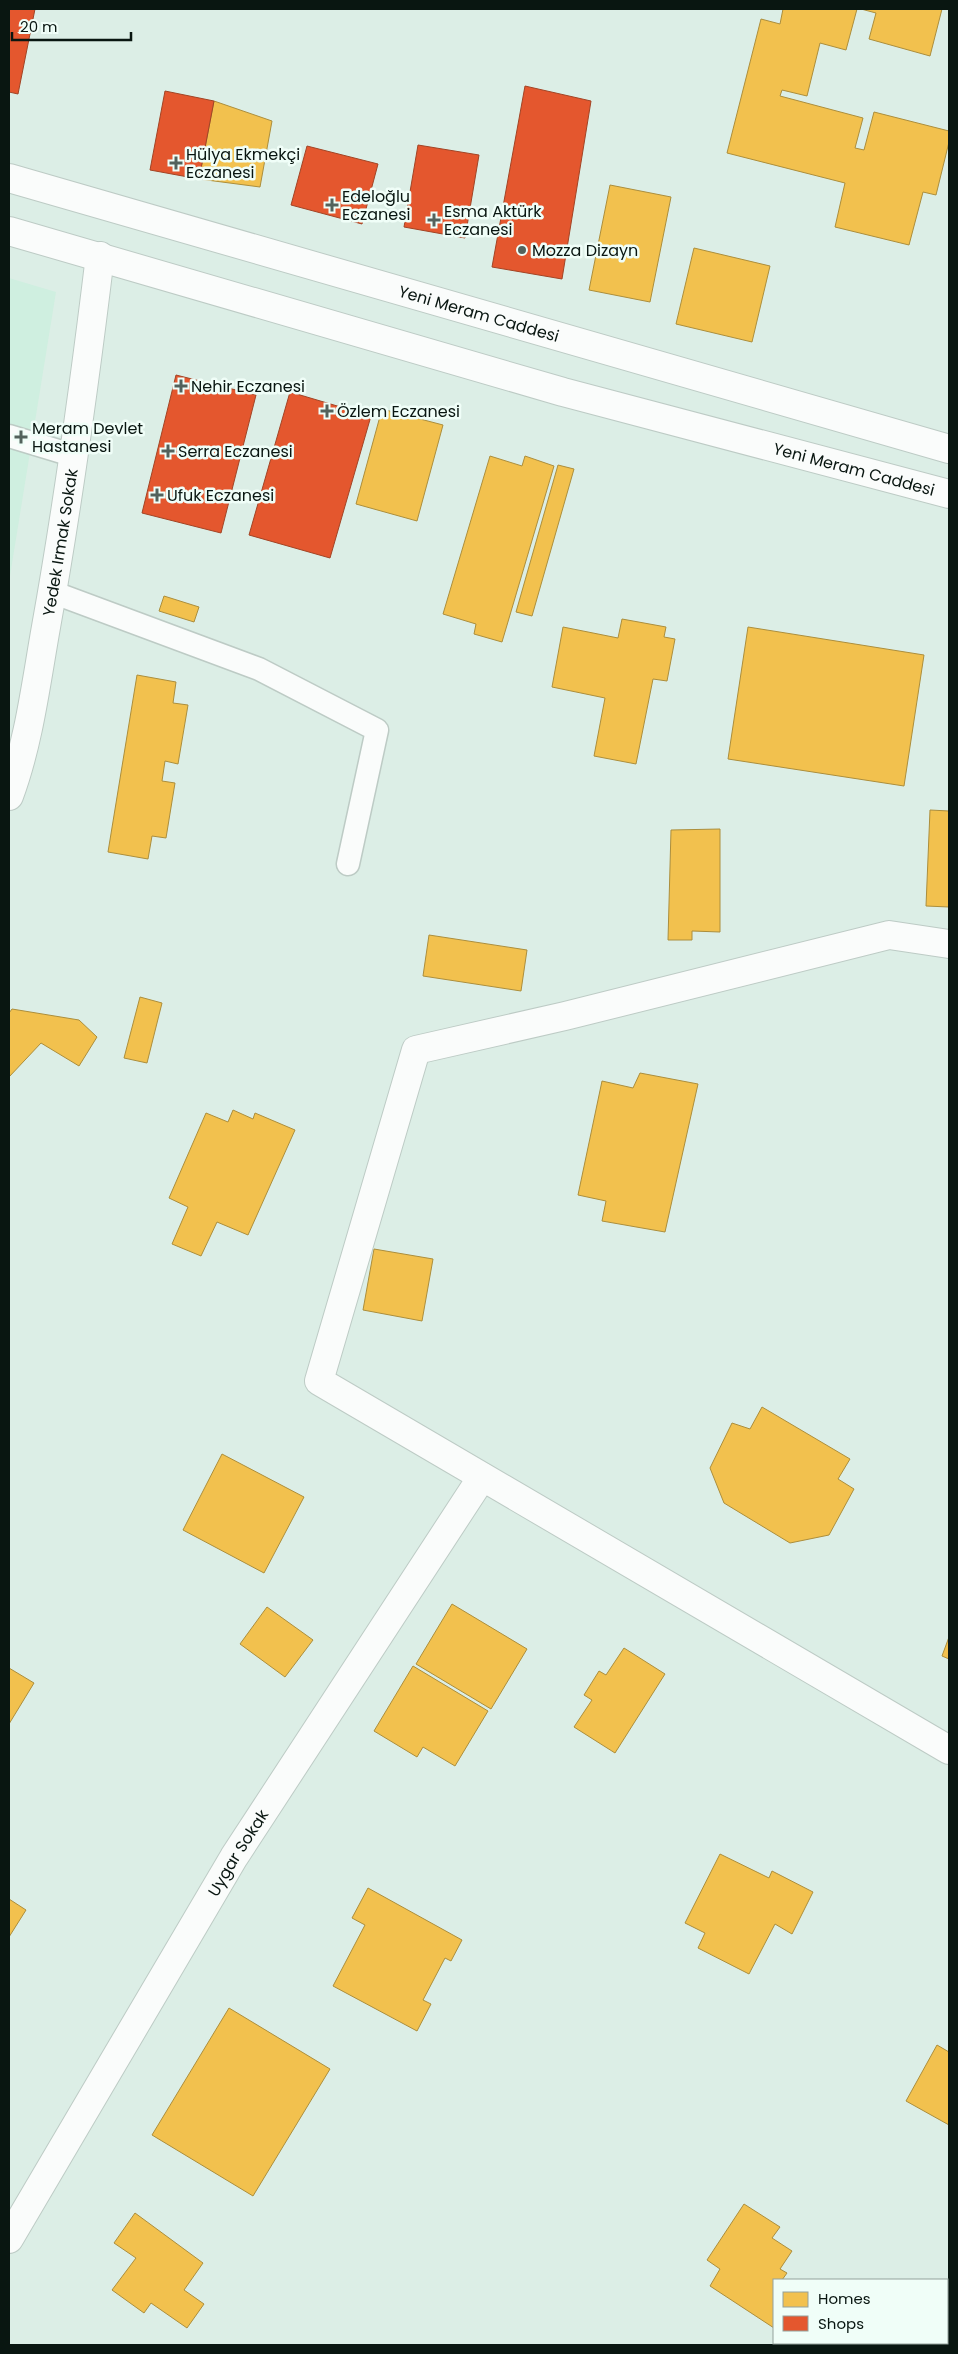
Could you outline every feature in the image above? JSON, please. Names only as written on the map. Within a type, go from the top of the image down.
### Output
[{"type":"street","name":"Yeni Meram Caddesi","points":[[9,178],[949,449]]},
{"type":"street","name":"Yeni Meram Caddesi","points":[[9,231],[563,392],[949,494]]},
{"type":"street","name":"Yedek Irmak Sokak","points":[[9,796],[29,720],[76,456],[100,256]]},
{"type":"street","points":[[949,944],[889,935],[565,1016],[416,1050],[319,1381],[949,1750]]},
{"type":"street","name":"Uygar Sokak","points":[[9,2239],[234,1857],[482,1477]]},
{"type":"lane","points":[[9,436],[76,456]]},
{"type":"lane","points":[[52,592],[259,670],[376,730],[348,864]]},
{"type":"shaded area","name":"Meram Devlet Hastanesi","points":[[9,278],[56,292],[9,582]]},
{"type":"building: Homes","points":[[783,9],[857,9],[846,50],[820,43],[807,96],[782,90],[780,96],[863,118],[855,148],[864,150],[874,112],[949,131],[949,142],[936,195],[923,192],[909,245],[835,227],[845,183],[727,153],[761,19],[780,24]]},
{"type":"building: Homes","points":[[861,9],[942,9],[930,56],[869,39],[876,13]]},
{"type":"building: Homes","points":[[214,101],[272,121],[260,187],[199,179]]},
{"type":"building: Homes","points":[[610,185],[671,197],[650,302],[589,290]]},
{"type":"building: Homes","points":[[694,248],[770,266],[752,342],[676,324]]},
{"type":"building: Homes","points":[[382,409],[443,425],[417,521],[356,504]]},
{"type":"building: Homes","points":[[490,456],[522,466],[525,456],[554,466],[502,642],[474,634],[476,624],[443,614]]},
{"type":"building: Homes","points":[[558,465],[574,469],[532,616],[516,612]]},
{"type":"building: Homes","points":[[164,596],[199,607],[194,622],[159,611]]},
{"type":"building: Homes","points":[[622,619],[666,627],[664,637],[675,639],[667,681],[653,679],[636,764],[594,756],[605,698],[552,687],[563,627],[618,638]]},
{"type":"building: Homes","points":[[748,627],[924,655],[904,786],[728,759]]},
{"type":"building: Homes","points":[[137,675],[176,682],[173,703],[188,705],[178,764],[165,761],[162,781],[175,783],[166,838],[152,836],[148,859],[108,852]]},
{"type":"building: Homes","points":[[930,810],[949,811],[949,907],[926,906]]},
{"type":"building: Homes","points":[[720,829],[720,932],[692,931],[692,940],[668,940],[671,830]]},
{"type":"building: Homes","points":[[429,935],[527,950],[521,991],[423,976]]},
{"type":"building: Homes","points":[[140,997],[162,1003],[147,1063],[124,1058]]},
{"type":"building: Homes","points":[[12,1009],[79,1020],[97,1037],[79,1066],[41,1043],[9,1077],[9,1013]]},
{"type":"building: Homes","points":[[640,1073],[698,1084],[665,1232],[602,1221],[606,1201],[578,1195],[602,1081],[633,1088]]},
{"type":"building: Homes","points":[[233,1110],[253,1119],[255,1113],[295,1130],[248,1235],[217,1222],[201,1256],[172,1244],[188,1207],[169,1198],[206,1113],[228,1122]]},
{"type":"building: Homes","points":[[374,1249],[433,1259],[422,1321],[363,1310]]},
{"type":"building: Homes","points":[[762,1407],[850,1459],[838,1479],[854,1489],[829,1535],[790,1543],[724,1503],[710,1468],[732,1423],[750,1429]]},
{"type":"building: Homes","points":[[222,1454],[304,1497],[264,1573],[183,1530]]},
{"type":"building: Homes","points":[[452,1604],[527,1649],[491,1709],[416,1664]]},
{"type":"building: Homes","points":[[267,1607],[313,1640],[285,1677],[240,1644]]},
{"type":"building: Homes","points":[[949,1637],[949,1659],[942,1656]]},
{"type":"building: Homes","points":[[624,1648],[665,1674],[615,1753],[574,1727],[592,1700],[584,1695],[599,1671],[606,1675]]},
{"type":"building: Homes","points":[[413,1666],[488,1711],[455,1766],[423,1747],[417,1757],[374,1731]]},
{"type":"building: Homes","points":[[9,1668],[34,1683],[9,1724]]},
{"type":"building: Homes","points":[[720,1854],[769,1878],[772,1871],[813,1892],[792,1934],[775,1924],[749,1974],[698,1948],[705,1933],[685,1923]]},
{"type":"building: Homes","points":[[368,1888],[462,1940],[451,1961],[445,1958],[423,2000],[431,2004],[417,2031],[333,1986],[365,1925],[352,1918]]},
{"type":"building: Homes","points":[[9,1899],[26,1910],[9,1937]]},
{"type":"building: Homes","points":[[229,2008],[330,2069],[253,2196],[152,2135]]},
{"type":"building: Homes","points":[[937,2045],[949,2052],[949,2125],[906,2101]]},
{"type":"building: Homes","points":[[744,2204],[780,2227],[772,2238],[792,2251],[780,2269],[787,2273],[783,2279],[773,2279],[773,2327],[710,2286],[720,2269],[707,2260]]},
{"type":"building: Homes","points":[[135,2213],[203,2263],[184,2290],[204,2304],[187,2328],[151,2303],[144,2313],[112,2290],[136,2258],[114,2243]]},
{"type":"building: Shops","points":[[9,9],[35,9],[18,94],[9,92]]},
{"type":"building: Shops","points":[[525,86],[591,101],[562,279],[492,267]]},
{"type":"building: Shops","points":[[165,91],[214,101],[199,179],[150,170]]},
{"type":"building: Shops","points":[[418,145],[479,155],[465,238],[404,227]]},
{"type":"building: Shops","points":[[307,146],[378,164],[362,224],[291,205]]},
{"type":"building: Shops","points":[[176,375],[256,395],[221,533],[142,513]]},
{"type":"building: Shops","points":[[290,392],[371,416],[330,558],[249,535]]},
{"type":"place","name":"Hülya Ekmekçi Eczanesi","points":[[176,163]]},
{"type":"place","name":"Edeloğlu Eczanesi","points":[[332,205]]},
{"type":"place","name":"Esma Aktürk Eczanesi","points":[[434,220]]},
{"type":"place","name":"Mozza Dizayn","points":[[522,250]]},
{"type":"place","name":"Nehir Eczanesi","points":[[181,386]]},
{"type":"place","name":"Özlem Eczanesi","points":[[327,411]]},
{"type":"place","name":"Meram Devlet Hastanesi","points":[[21,437]]},
{"type":"place","name":"Serra Eczanesi","points":[[168,451]]},
{"type":"place","name":"Ufuk Eczanesi","points":[[157,495]]}]
